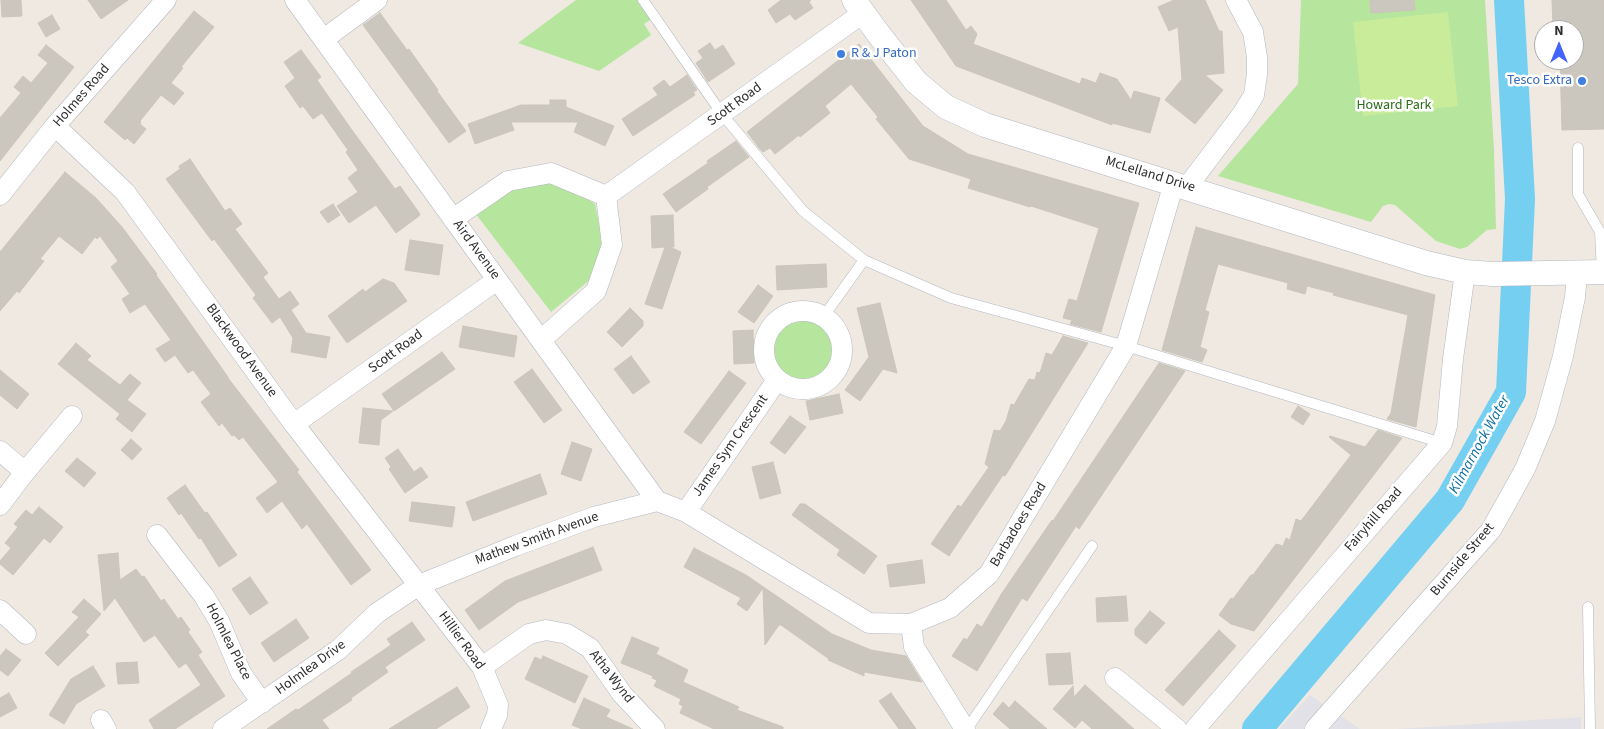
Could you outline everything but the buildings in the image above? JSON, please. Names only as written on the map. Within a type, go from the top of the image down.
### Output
[{"type":"street","name":"Holmes Road","points":[[0,195],[55,126],[166,0]]},
{"type":"street","name":"Aird Avenue","points":[[295,0],[657,501]]},
{"type":"street","points":[[324,39],[377,0]]},
{"type":"street","points":[[1180,185],[1243,113],[1254,95],[1257,57],[1253,32],[1236,0]]},
{"type":"street","name":"Scott Road","points":[[606,196],[722,114],[858,6]]},
{"type":"street","name":"McLelland Drive","points":[[858,6],[916,82],[946,107],[985,125],[1426,263],[1465,272],[1492,274],[1603,272]]},
{"type":"street","name":"Blackwood Avenue","points":[[55,126],[125,192],[294,424],[419,585]]},
{"type":"street","points":[[453,219],[508,180],[551,172],[606,196],[612,245],[596,291],[542,340]]},
{"type":"street","name":"Barbadoes Road","points":[[657,501],[686,512],[868,623],[911,624],[950,608],[990,574],[1126,346],[1180,185]]},
{"type":"street","name":"Fairyhill Road","points":[[1195,729],[1442,443],[1447,426],[1453,359],[1465,272]]},
{"type":"street","name":"Burnside Street","points":[[1326,725],[1491,530],[1508,500],[1525,469],[1545,422],[1563,356],[1575,297],[1577,273]]},
{"type":"street","name":"Scott Road","points":[[294,424],[497,280]]},
{"type":"street","name":"James Sym Crescent","points":[[806,310],[824,316],[838,331],[842,347],[841,362],[834,374],[820,385],[807,389],[790,387],[777,380],[768,370],[764,359],[763,344],[768,330],[777,319],[790,312],[806,310]]},
{"type":"street","name":"James Sym Crescent","points":[[686,512],[777,380]]},
{"type":"street","points":[[0,505],[72,416]]},
{"type":"street","points":[[0,451],[25,472]]},
{"type":"street","name":"Mathew Smith Avenue","points":[[419,585],[514,546],[594,517],[657,501]]},
{"type":"street","name":"Holmlea Place","points":[[157,535],[204,596],[219,620],[241,673],[262,702]]},
{"type":"street","name":"Hillier Road","points":[[419,585],[482,667],[498,705],[497,715],[491,729]]},
{"type":"street","name":"Holmlea Drive","points":[[223,729],[338,650],[377,613],[419,585]]},
{"type":"street","points":[[0,610],[26,634]]},
{"type":"street","points":[[911,624],[914,647],[966,729]]},
{"type":"street","name":"Atha Wynd","points":[[482,667],[529,634],[546,630],[567,634],[590,648],[622,694],[655,729]]},
{"type":"street","points":[[1115,678],[1178,729]]},
{"type":"lane","points":[[643,0],[722,114],[803,211],[864,260],[952,298],[1126,346],[1442,443]]},
{"type":"lane","points":[[1578,148],[1578,194],[1600,232],[1603,272]]},
{"type":"lane","points":[[824,316],[864,260]]},
{"type":"lane","points":[[966,729],[1092,546]]},
{"type":"lane","points":[[1588,607],[1590,729]]},
{"type":"shaded area","points":[[1310,695],[1360,729],[1279,729]]},
{"type":"shaded area","points":[[1581,717],[1581,729],[1397,729]]},
{"type":"green space","points":[[576,0],[639,0],[653,18],[644,24],[651,35],[599,71],[518,43]]},
{"type":"green space","name":"Howard Park","points":[[1301,0],[1485,0],[1494,150],[1496,229],[1487,230],[1467,247],[1460,249],[1436,241],[1395,205],[1383,206],[1371,222],[1218,176],[1298,84]]},
{"type":"green space","points":[[1448,12],[1458,106],[1363,116],[1353,22]]},
{"type":"green space","points":[[527,181],[561,182],[595,204],[603,242],[591,279],[551,312],[475,213]]},
{"type":"green space","points":[[797,317],[809,317],[826,326],[833,337],[835,349],[833,361],[826,372],[809,381],[797,381],[785,376],[776,367],[771,355],[771,343],[776,331],[785,322]]},
{"type":"waterway","name":"Kilmarnock Water","points":[[1257,729],[1450,500],[1511,392],[1520,199],[1509,0]]},
{"type":"place","name":"R & J Paton","points":[[841,54]]},
{"type":"place","name":"Tesco Extra","points":[[1582,81]]}]
